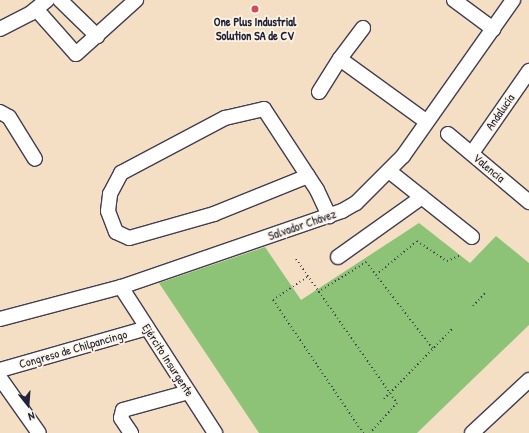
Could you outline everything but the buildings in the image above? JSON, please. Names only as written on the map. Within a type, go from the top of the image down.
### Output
[{"type":"street","points":[[60,0],[97,36]]},
{"type":"street","points":[[0,29],[41,4],[76,54],[136,0]]},
{"type":"street","name":"Salvador Chávez","points":[[0,319],[121,287],[329,216],[356,203],[389,171],[427,122],[513,0]]},
{"type":"street","points":[[458,1],[493,29]]},
{"type":"street","points":[[319,92],[340,59],[363,28]]},
{"type":"street","points":[[340,59],[427,122]]},
{"type":"street","name":"Andalucía","points":[[472,153],[529,72]]},
{"type":"street","points":[[308,176],[214,214],[129,238],[116,232],[108,211],[110,194],[121,173],[225,118],[264,109],[308,176],[329,216]]},
{"type":"street","points":[[0,112],[9,117],[35,159]]},
{"type":"street","name":"Valencia","points":[[448,134],[529,201]]},
{"type":"street","points":[[389,171],[472,237]]},
{"type":"street","points":[[338,257],[422,197]]},
{"type":"street","name":"Ejército Insurgente","points":[[121,287],[215,433]]},
{"type":"street","name":"Congreso de Chilpancingo","points":[[0,370],[147,328]]},
{"type":"street","points":[[0,378],[39,433]]},
{"type":"street","points":[[472,433],[529,380]]},
{"type":"street","points":[[131,433],[121,418],[123,410],[189,392]]},
{"type":"path","points":[[376,275],[417,241],[447,261],[461,255]]},
{"type":"path","points":[[296,259],[397,403],[370,433]]},
{"type":"path","points":[[318,292],[366,262],[433,349]]},
{"type":"path","points":[[308,277],[272,300],[363,433]]},
{"type":"path","points":[[473,306],[486,292]]},
{"type":"path","points":[[384,399],[452,329]]},
{"type":"green space","points":[[419,223],[470,263],[496,236],[529,263],[529,325],[417,433],[259,433],[159,283],[265,247],[301,300]]},
{"type":"place","name":"One Plus Industrial Solution SA de CV","points":[[255,9]]}]
